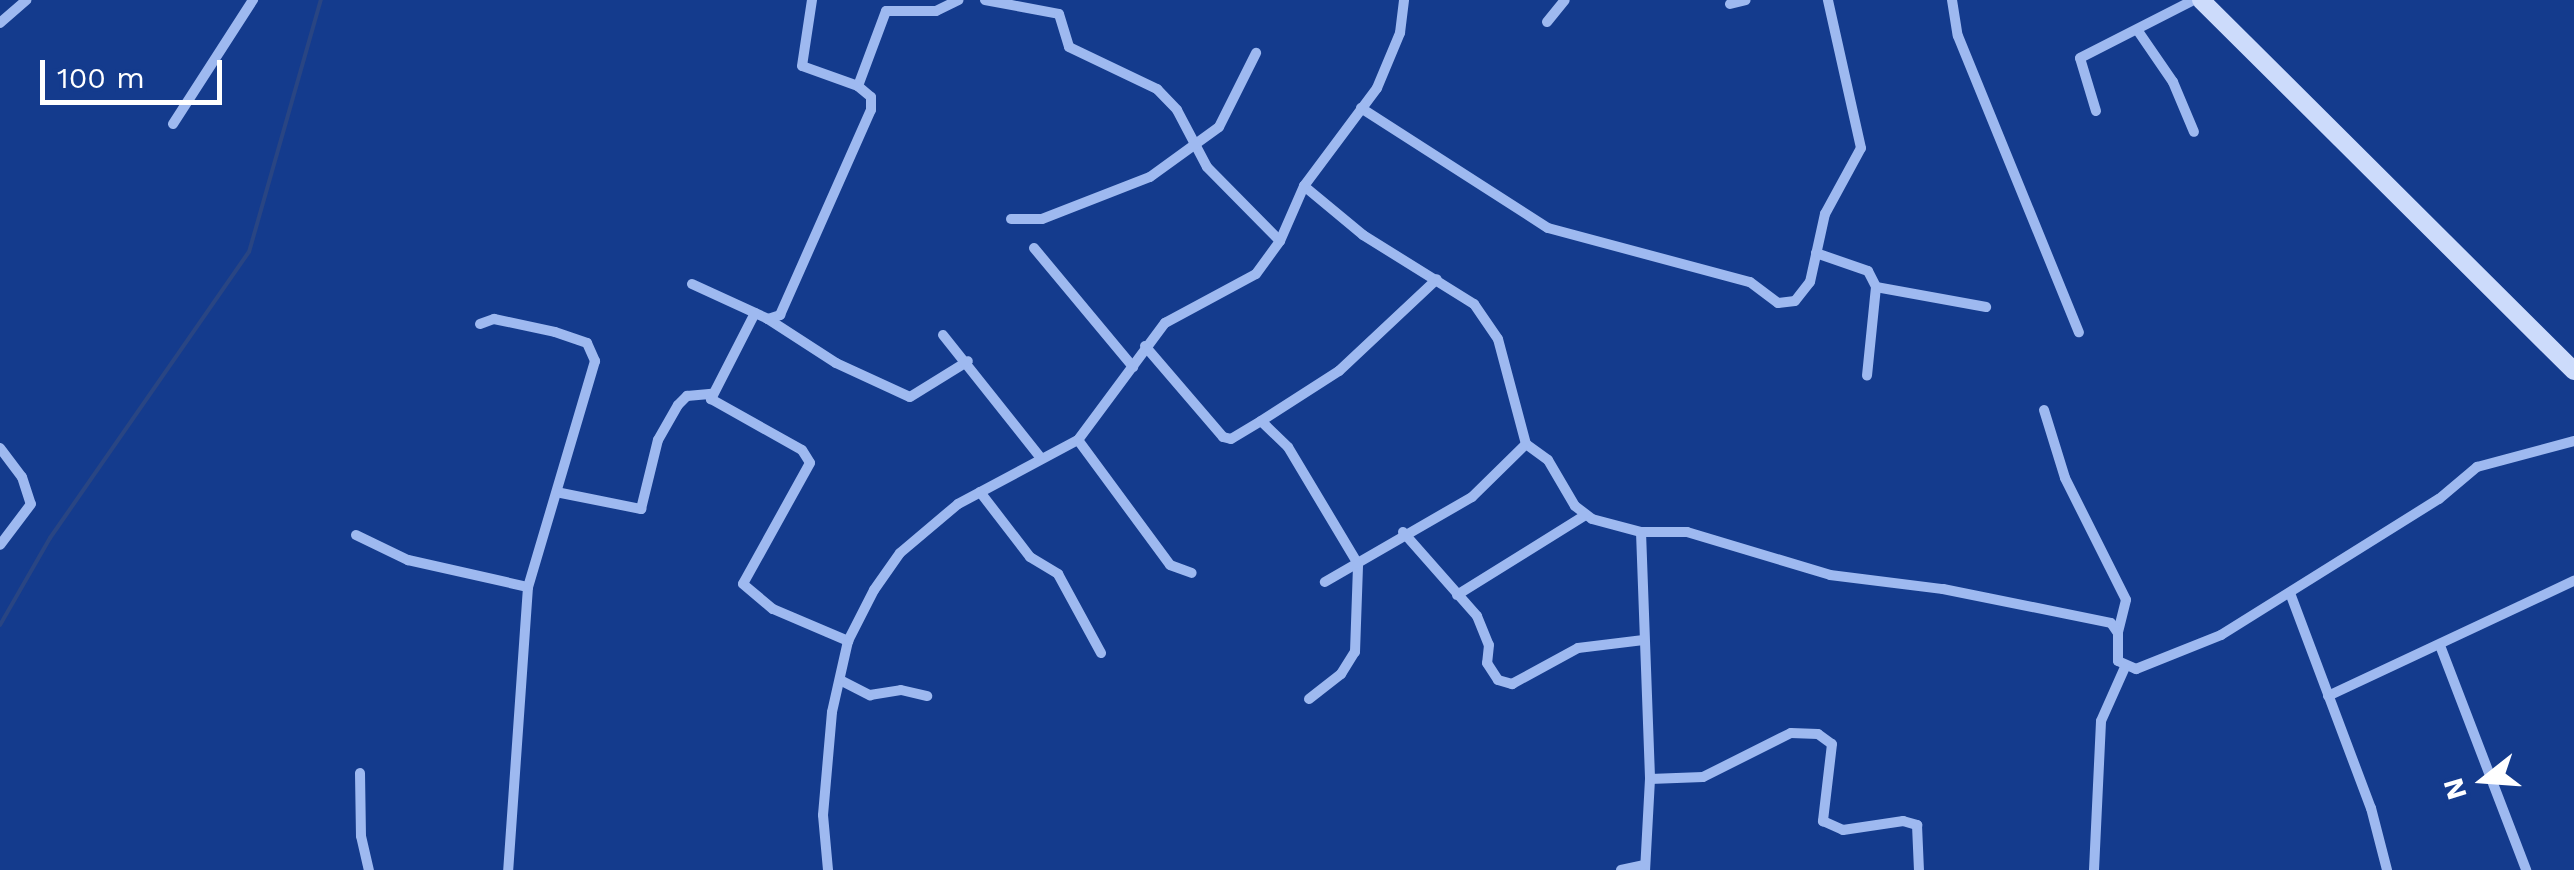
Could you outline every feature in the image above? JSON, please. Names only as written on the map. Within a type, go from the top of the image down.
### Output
[{"type":"main road","points":[[2198,0],[2574,371]]},
{"type":"street","points":[[0,23],[26,0]]},
{"type":"street","points":[[173,124],[253,0]]},
{"type":"street","points":[[768,319],[784,308],[871,110],[871,97],[858,86],[802,66],[812,0]]},
{"type":"street","points":[[858,86],[886,11],[936,10],[960,0]]},
{"type":"street","points":[[985,0],[1058,14],[1069,47],[1157,89],[1194,146],[1280,241]]},
{"type":"street","points":[[828,870],[823,816],[848,641],[900,552],[980,492],[1078,440],[1164,323],[1256,274],[1280,241],[1304,186],[1361,108],[1392,56],[1404,0]]},
{"type":"street","points":[[1548,22],[1566,0]]},
{"type":"street","points":[[1730,4],[1746,0]]},
{"type":"street","points":[[1361,108],[1548,228],[1586,243],[1750,282],[1778,303],[1803,296],[1825,214],[1861,148],[1828,0]]},
{"type":"street","points":[[1952,0],[1958,36],[2079,332]]},
{"type":"street","points":[[2096,111],[2080,58],[2198,0]]},
{"type":"street","points":[[2138,31],[2173,82],[2194,132]]},
{"type":"street","points":[[1011,219],[1042,219],[1088,196],[1141,181],[1194,146],[1218,127],[1256,53]]},
{"type":"street","points":[[1304,186],[1363,236],[1474,304],[1498,340],[1526,444],[1548,460],[1584,516],[1641,532],[1687,532],[1830,575],[1943,588],[2110,623],[2118,633]]},
{"type":"street","points":[[1034,248],[1133,367]]},
{"type":"street","points":[[1816,253],[1868,271],[1876,288],[1867,376]]},
{"type":"street","points":[[1145,346],[1224,436],[1231,439],[1339,371],[1437,280]]},
{"type":"street","points":[[692,284],[768,319],[836,363],[910,397],[968,361]]},
{"type":"street","points":[[1876,288],[1986,307]]},
{"type":"street","points":[[755,313],[712,394],[714,406],[809,456],[746,574],[748,593],[848,641]]},
{"type":"street","points":[[480,324],[494,318],[588,343],[595,361],[577,407],[561,493],[528,587],[508,870]]},
{"type":"street","points":[[944,335],[1041,458]]},
{"type":"street","points":[[561,493],[641,508],[658,440],[678,406],[687,396],[712,394]]},
{"type":"street","points":[[2044,410],[2065,478],[2126,600],[2116,652],[2125,667]]},
{"type":"street","points":[[1262,421],[1288,447],[1358,564],[1354,652],[1341,674],[1309,699]]},
{"type":"street","points":[[1078,440],[1170,564],[1192,573]]},
{"type":"street","points":[[2125,667],[2150,667],[2221,636],[2477,467],[2574,441]]},
{"type":"street","points":[[1325,582],[1403,532],[1472,497],[1526,444]]},
{"type":"street","points":[[0,448],[22,477],[31,504],[0,545]]},
{"type":"street","points":[[980,492],[1030,557],[1058,574],[1101,653]]},
{"type":"street","points":[[1457,595],[1584,516]]},
{"type":"street","points":[[1403,532],[1477,616],[1489,645],[1487,664],[1498,680],[1512,684],[1578,648],[1644,640]]},
{"type":"street","points":[[1621,870],[1644,868],[1650,779],[1641,532]]},
{"type":"street","points":[[356,536],[408,560],[528,587]]},
{"type":"street","points":[[2328,696],[2441,648],[2574,581]]},
{"type":"street","points":[[2290,593],[2388,870]]},
{"type":"street","points":[[2441,648],[2526,870]]},
{"type":"street","points":[[2094,870],[2101,721],[2125,667]]},
{"type":"street","points":[[840,680],[870,695],[902,690],[927,696]]},
{"type":"street","points":[[1650,779],[1703,777],[1791,733],[1818,734],[1832,744],[1822,820],[1844,830],[1903,821],[1917,825],[1919,870]]},
{"type":"street","points":[[360,773],[360,836],[369,870]]},
{"type":"waterway","points":[[0,625],[50,538],[249,252],[321,0]]}]
